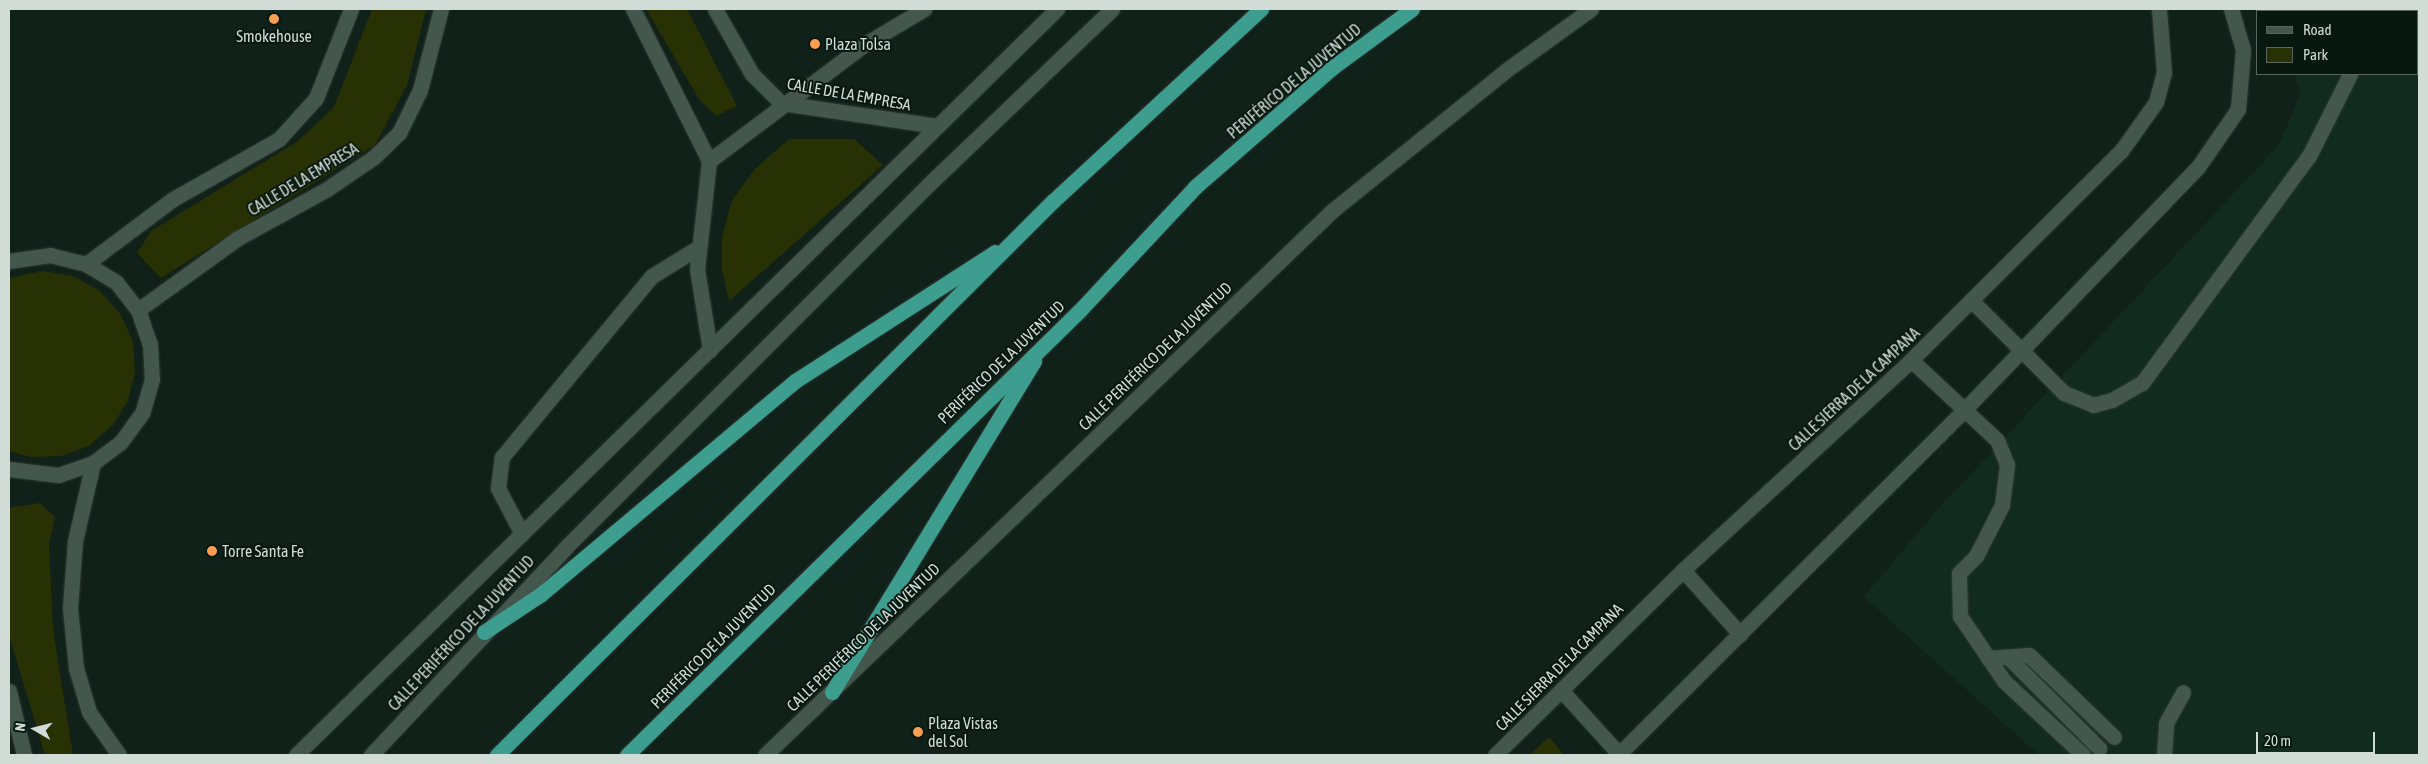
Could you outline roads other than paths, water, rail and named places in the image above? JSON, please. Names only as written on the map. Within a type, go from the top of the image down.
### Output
[{"type":"highway","points":[[497,755],[1018,238],[1053,201],[1261,9]]},
{"type":"highway","name":"PERIFÉRICO DE LA JUVENTUD","points":[[627,755],[1046,340],[1081,309],[1195,187],[1333,67],[1412,9]]},
{"type":"highway","points":[[484,632],[540,595],[795,382],[1018,238]]},
{"type":"highway","points":[[832,692],[1046,340]]},
{"type":"street","points":[[86,264],[173,199],[279,139],[316,98],[351,9]]},
{"type":"street","name":"CALLE DE LA EMPRESA","points":[[138,310],[238,238],[327,189],[399,133],[420,90],[441,9]]},
{"type":"street","points":[[633,9],[709,161],[697,269],[710,350]]},
{"type":"street","name":"CALLE DE LA EMPRESA","points":[[715,9],[752,74],[781,103],[936,126]]},
{"type":"street","points":[[709,161],[781,103],[924,9]]},
{"type":"street","points":[[296,755],[1057,9]]},
{"type":"street","name":"CALLE PERIFÉRICO DE LA JUVENTUD","points":[[371,755],[484,632],[929,184],[1112,9]]},
{"type":"street","name":"CALLE PERIFÉRICO DE LA JUVENTUD","points":[[765,755],[1333,210],[1505,71],[1592,9]]},
{"type":"street","name":"CALLE SIERRA DE LA CAMPANA","points":[[1495,755],[1683,570],[1912,360],[2122,151],[2156,102],[2164,73],[2159,9]]},
{"type":"street","points":[[1561,690],[1618,755],[1965,409],[2198,167],[2238,109],[2243,50],[2231,9]]},
{"type":"street","points":[[1971,300],[2020,352],[2064,394],[2093,405],[2112,400],[2142,383],[2194,313],[2251,229],[2309,156],[2350,75]]},
{"type":"street","points":[[522,534],[498,488],[502,457],[652,276],[699,248]]},
{"type":"street","points":[[9,261],[50,255],[86,264],[116,282],[138,310],[150,344],[152,379],[142,413],[126,435],[93,463],[58,475],[9,469]]},
{"type":"street","points":[[1912,360],[1997,440],[2007,465],[2002,505],[1976,556],[1959,573],[1956,595],[1960,616],[2004,681],[2083,755]]},
{"type":"street","points":[[93,463],[75,541],[70,608],[76,668],[89,712],[115,755]]},
{"type":"street","points":[[1683,570],[1740,634]]},
{"type":"street","points":[[1988,658],[2029,655],[2114,737]]},
{"type":"street","points":[[2008,657],[2099,748]]},
{"type":"street","points":[[9,691],[24,755]]},
{"type":"street","points":[[2164,755],[2166,723],[2183,692]]},
{"type":"place","name":"Smokehouse","points":[[274,19]]},
{"type":"place","name":"Plaza Tolsa","points":[[815,44]]},
{"type":"place","name":"Torre Santa Fe","points":[[212,551]]},
{"type":"place","name":"Plaza Vistas del Sol","points":[[918,732]]}]
